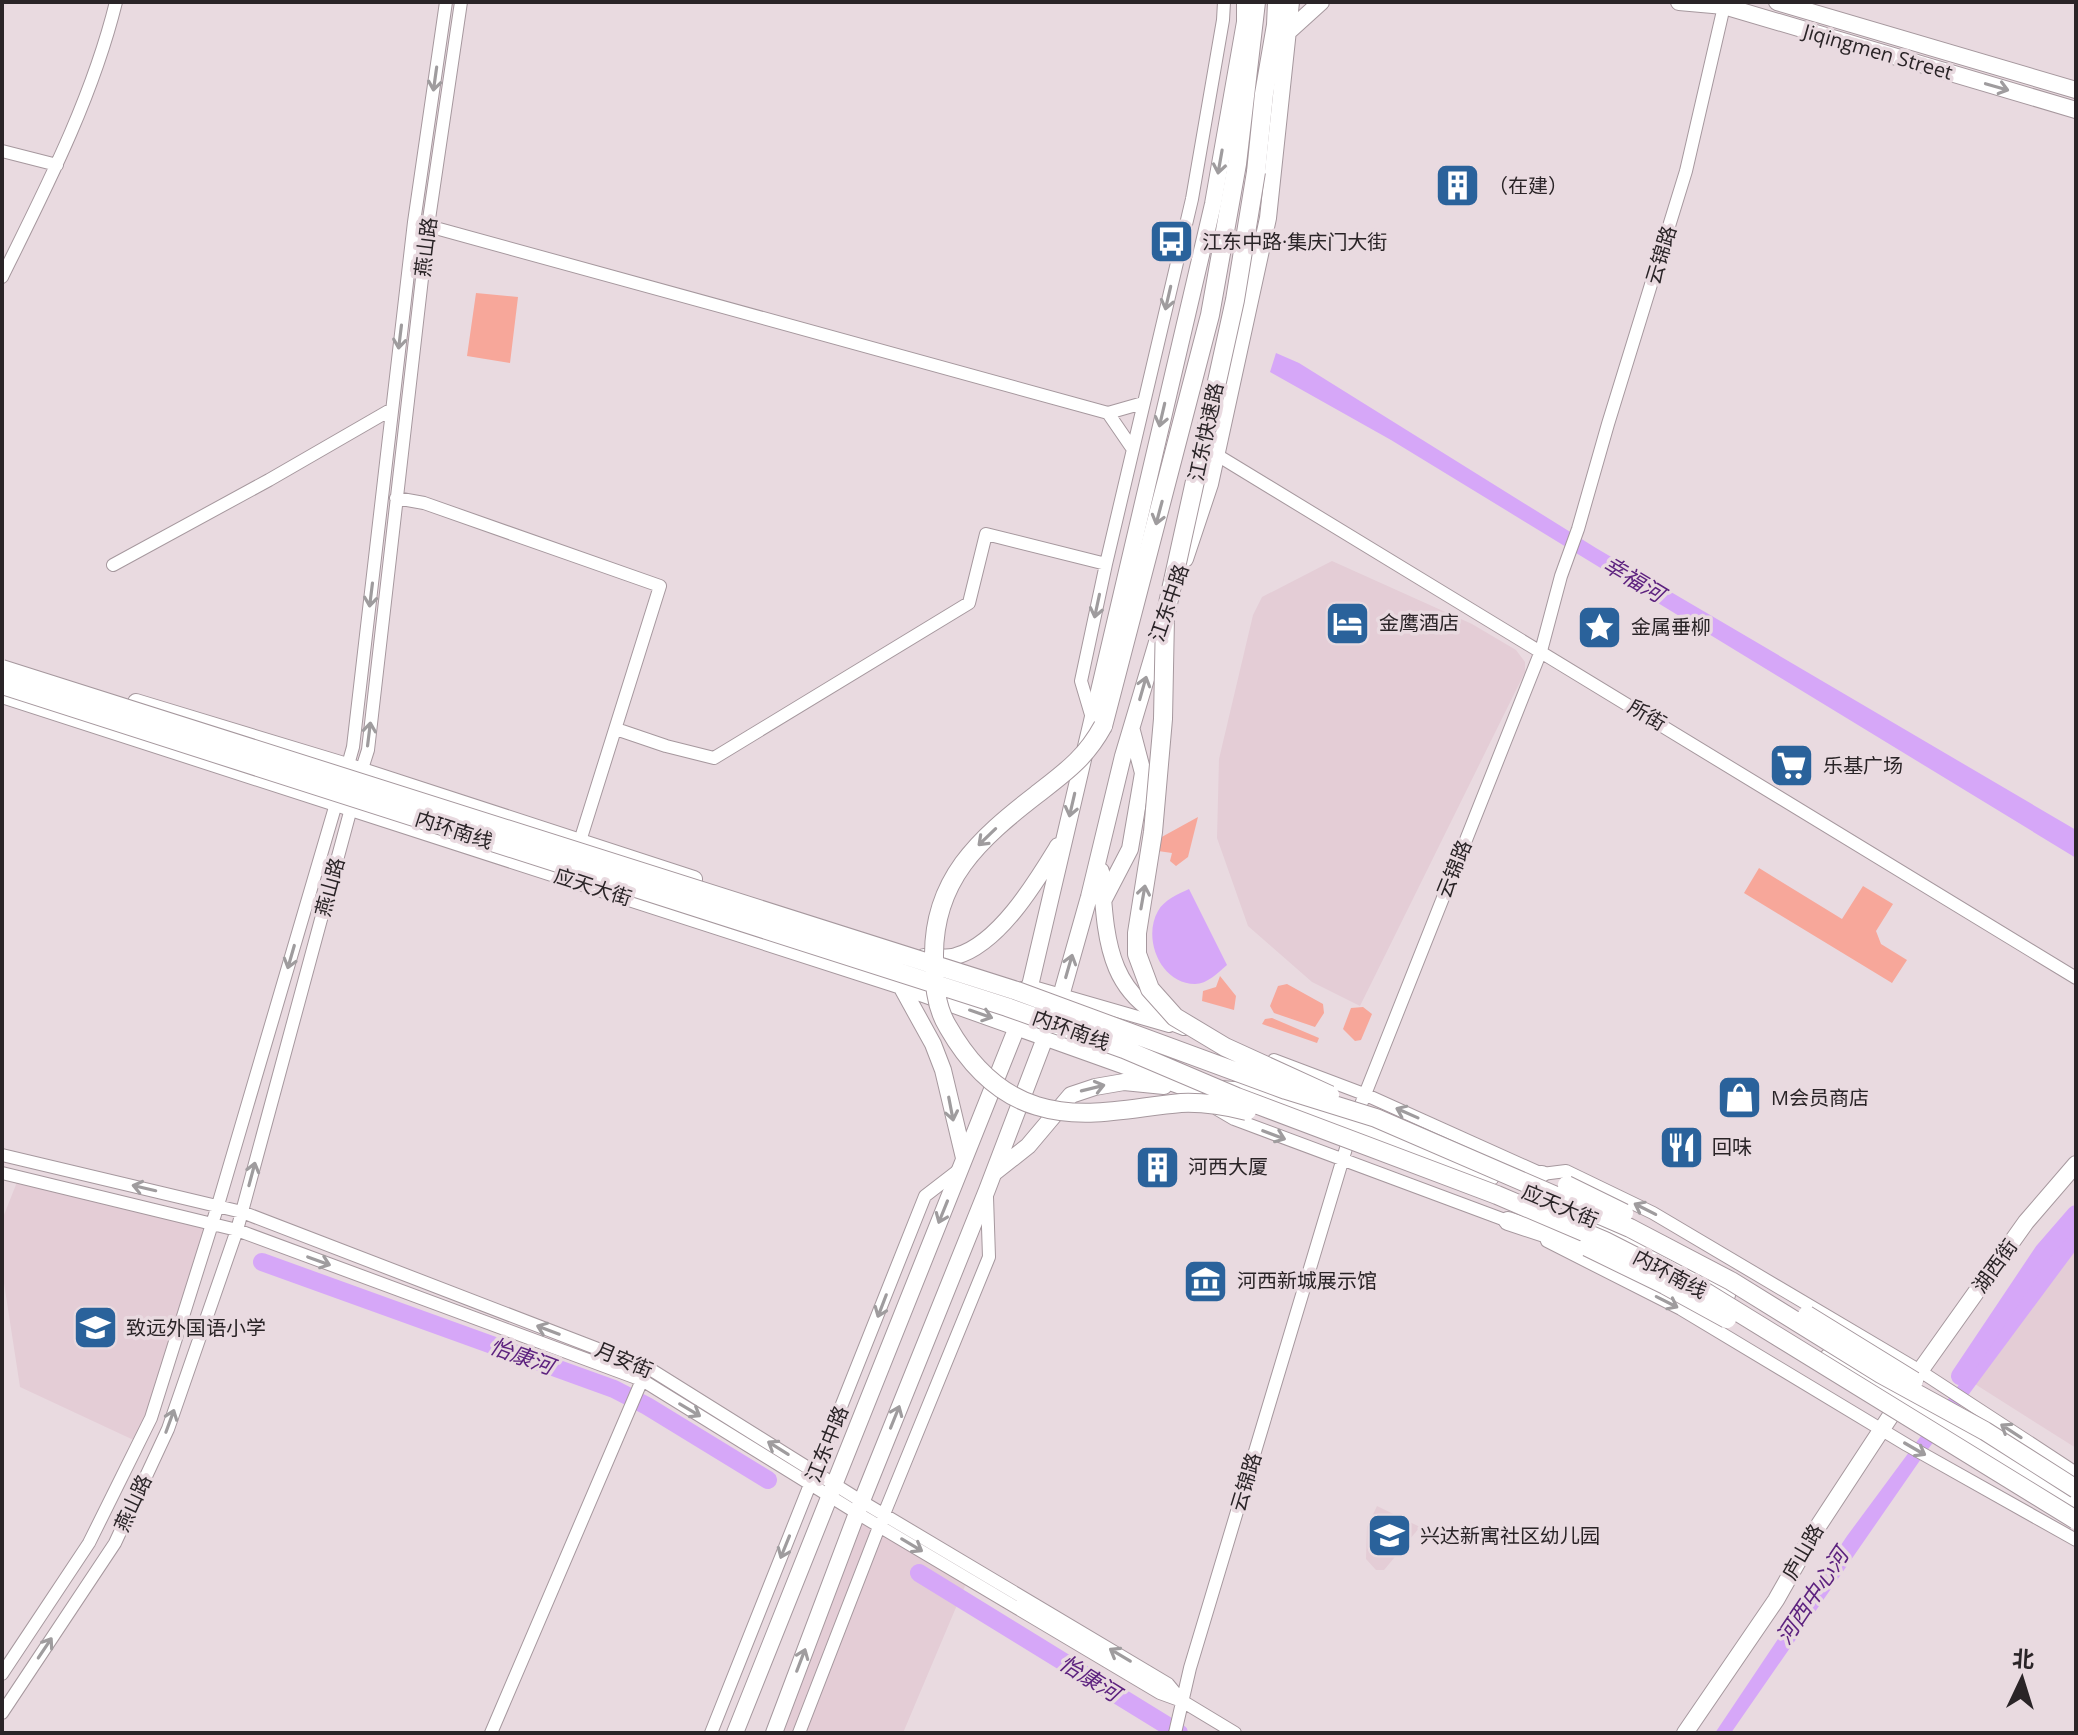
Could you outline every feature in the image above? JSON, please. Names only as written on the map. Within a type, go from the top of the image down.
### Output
[{"type":"highway","name":"江东快速路","points":[[1097,722],[1210,315],[1237,164],[1256,2]]},
{"type":"highway","name":"江东快速路","points":[[1277,2],[1256,172],[1235,300],[1165,617],[1163,719],[1137,954],[1146,980],[1175,1017],[1225,1047],[1293,1076],[1376,1118]]},
{"type":"highway","name":"内环南线","points":[[2,669],[1017,991],[1286,1090],[1376,1118],[1630,1228],[1731,1281],[1881,1374],[1985,1431],[2076,1489]]},
{"type":"highway","name":"内环南线","points":[[2,685],[1007,1007],[1124,1049],[1237,1097],[1347,1129],[1605,1241],[1707,1293],[2076,1520]]},
{"type":"highway","points":[[1097,722],[1091,747],[1066,774],[1036,795],[977,846],[945,891],[934,933],[935,995],[945,1022],[962,1050],[1003,1090],[1034,1106],[1064,1113],[1094,1114],[1185,1103],[1231,1107],[1347,1129]]},
{"type":"highway","points":[[1523,1190],[1567,1185],[1668,1235],[1893,1366],[1985,1431]]},
{"type":"highway","points":[[1508,1221],[1587,1247],[1712,1310],[1871,1407],[1968,1453]]},
{"type":"main road","points":[[1233,2],[1245,22]]},
{"type":"main road","name":"江东中路","points":[[735,1733],[1017,1027],[1030,986],[1065,834],[1097,722],[1213,204],[1245,22],[1245,2]]},
{"type":"main road","name":"江东中路","points":[[774,1733],[859,1507],[987,1190],[1061,996],[1156,640],[1210,484],[1217,455],[1268,218],[1291,2]]},
{"type":"main road","points":[[1289,31],[1321,2]]},
{"type":"main road","name":"Jiqingmen Street","points":[[1679,2],[1724,4],[2076,110]]},
{"type":"main road","name":"Jiqingmen Street","points":[[1777,2],[2076,90]]},
{"type":"main road","name":"应天大街","points":[[2,661],[354,768],[580,841],[918,957],[1005,992],[1024,1003],[1347,1129],[1523,1190],[1614,1229],[1713,1280],[2076,1509]]},
{"type":"main road","name":"应天大街","points":[[2,695],[901,986],[1181,1086],[1247,1091],[1484,1181],[1612,1234],[1711,1285],[2076,1501]]},
{"type":"main road","points":[[1103,901],[1130,849],[1143,773],[1131,729]]},
{"type":"main road","points":[[918,957],[955,957],[1001,926],[1041,874],[1065,834]]},
{"type":"main road","points":[[1100,853],[1109,944],[1117,974],[1134,998],[1162,1019],[1223,1041]]},
{"type":"main road","points":[[901,986],[933,1044],[943,1070],[962,1164]]},
{"type":"main road","points":[[993,1173],[1028,1146],[1071,1095],[1124,1082],[1181,1086]]},
{"type":"main road","points":[[1347,1129],[1520,1176],[1542,1174]]},
{"type":"main road","name":"湖西街","points":[[1920,1371],[2026,1222],[2076,1164]]},
{"type":"main road","name":"庐山路","points":[[1685,1733],[1776,1600],[1815,1531],[1920,1371]]},
{"type":"street","points":[[2,277],[57,165],[98,67],[116,2]]},
{"type":"street","name":"燕山路","points":[[2,1674],[89,1543],[151,1418],[354,768],[353,747],[414,222],[446,2]]},
{"type":"street","name":"燕山路","points":[[354,768],[368,750],[428,226],[461,2]]},
{"type":"street","name":"江东中路","points":[[1097,722],[1081,681],[1132,448],[1192,199],[1224,2]]},
{"type":"street","name":"云锦路","points":[[1176,1728],[1342,1161],[1347,1129],[1364,1094],[1541,651],[1561,576],[1686,171],[1724,4]]},
{"type":"street","points":[[2,151],[57,165]]},
{"type":"street","points":[[414,222],[1108,413],[1143,403]]},
{"type":"street","points":[[113,565],[392,409]]},
{"type":"street","points":[[1108,413],[1132,448]]},
{"type":"street","name":"所街","points":[[1217,455],[2076,978]]},
{"type":"street","points":[[396,498],[424,503],[660,586],[580,841]]},
{"type":"street","points":[[616,729],[714,758],[969,603],[986,534],[1106,564]]},
{"type":"street","name":"燕山路","points":[[2,1713],[115,1543],[168,1429],[237,1230],[343,807]]},
{"type":"street","points":[[1005,992],[1030,986]]},
{"type":"street","name":"应天大街","points":[[1030,986],[1223,1041],[1364,1094],[1542,1174],[1566,1171],[1653,1213],[1920,1371],[2076,1473]]},
{"type":"street","name":"应天大街","points":[[1181,1086],[1234,1119],[1508,1221],[1681,1309],[1883,1430],[2076,1540]]},
{"type":"street","name":"月安街","points":[[2,1155],[242,1212],[650,1369],[859,1507],[1166,1697],[1182,1701],[1235,1733]]},
{"type":"street","name":"江东中路","points":[[711,1733],[925,1196],[962,1164]]},
{"type":"street","points":[[2,1173],[237,1230],[642,1381],[814,1478]]},
{"type":"street","name":"江东中路","points":[[799,1733],[989,1257],[987,1190]]},
{"type":"street","points":[[491,1733],[642,1381]]},
{"type":"shaded area","points":[[476,293],[518,297],[510,363],[467,356]]},
{"type":"shaded area","points":[[1332,561],[1472,624],[1516,650],[1525,662],[1525,672],[1360,1006],[1312,982],[1248,926],[1217,838],[1219,759],[1253,615],[1262,597]]},
{"type":"shaded area","points":[[1198,817],[1188,857],[1176,866],[1170,861],[1172,853],[1151,850],[1149,844]]},
{"type":"shaded area","points":[[1759,868],[1842,919],[1863,886],[1893,904],[1876,931],[1881,944],[1907,960],[1892,983],[1744,893]]},
{"type":"shaded area","points":[[1220,976],[1236,996],[1234,1010],[1202,1001],[1203,991],[1216,987]]},
{"type":"shaded area","points":[[1287,984],[1323,1004],[1324,1013],[1315,1027],[1274,1013],[1270,1006],[1278,986]]},
{"type":"shaded area","points":[[1363,1007],[1372,1014],[1361,1040],[1355,1041],[1343,1029],[1351,1008]]},
{"type":"shaded area","points":[[1272,1018],[1319,1038],[1317,1043],[1262,1024],[1265,1019]]},
{"type":"shaded area","name":"致远外国语小学","points":[[19,1177],[212,1223],[140,1443],[20,1387],[2,1270],[2,1220]]},
{"type":"shaded area","points":[[2076,1236],[2076,1448],[1967,1379]]},
{"type":"shaded area","name":"兴达新寓社区幼儿园","points":[[1377,1506],[1420,1527],[1384,1570],[1376,1570],[1366,1559],[1367,1527]]},
{"type":"shaded area","points":[[857,1513],[968,1579],[903,1733],[774,1733]]},
{"type":"water","name":"幸福河","points":[[1276,353],[1299,363],[1596,548],[2076,830],[2076,858],[1391,440],[1270,372]]},
{"type":"water","points":[[1189,889],[1227,965],[1199,984],[1183,982],[1164,968],[1152,934],[1161,907]]},
{"type":"water","points":[[2076,1216],[2076,1250],[1923,1456],[1731,1733],[1715,1733],[1847,1536],[1969,1371]]},
{"type":"waterway","name":"河西中心河","points":[[1960,1376],[2043,1252],[2076,1214]]},
{"type":"waterway","name":"怡康河","points":[[262,1262],[614,1389],[768,1480]]},
{"type":"waterway","name":"怡康河","points":[[919,1573],[1179,1733]]},
{"type":"place","name":"（在建）","points":[[1457,186]]},
{"type":"place","name":"江东中路·集庆门大街","points":[[1171,242]]},
{"type":"place","name":"金鹰酒店","points":[[1348,623]]},
{"type":"place","name":"金属垂柳","points":[[1600,627]]},
{"type":"place","name":"乐基广场","points":[[1792,766]]},
{"type":"place","name":"M会员商店","points":[[1740,1098]]},
{"type":"place","name":"回味","points":[[1681,1147]]},
{"type":"place","name":"河西大厦","points":[[1157,1167]]},
{"type":"place","name":"河西新城展示馆","points":[[1206,1281]]},
{"type":"place","name":"致远外国语小学","points":[[95,1328]]},
{"type":"place","name":"兴达新寓社区幼儿园","points":[[1389,1536]]}]
